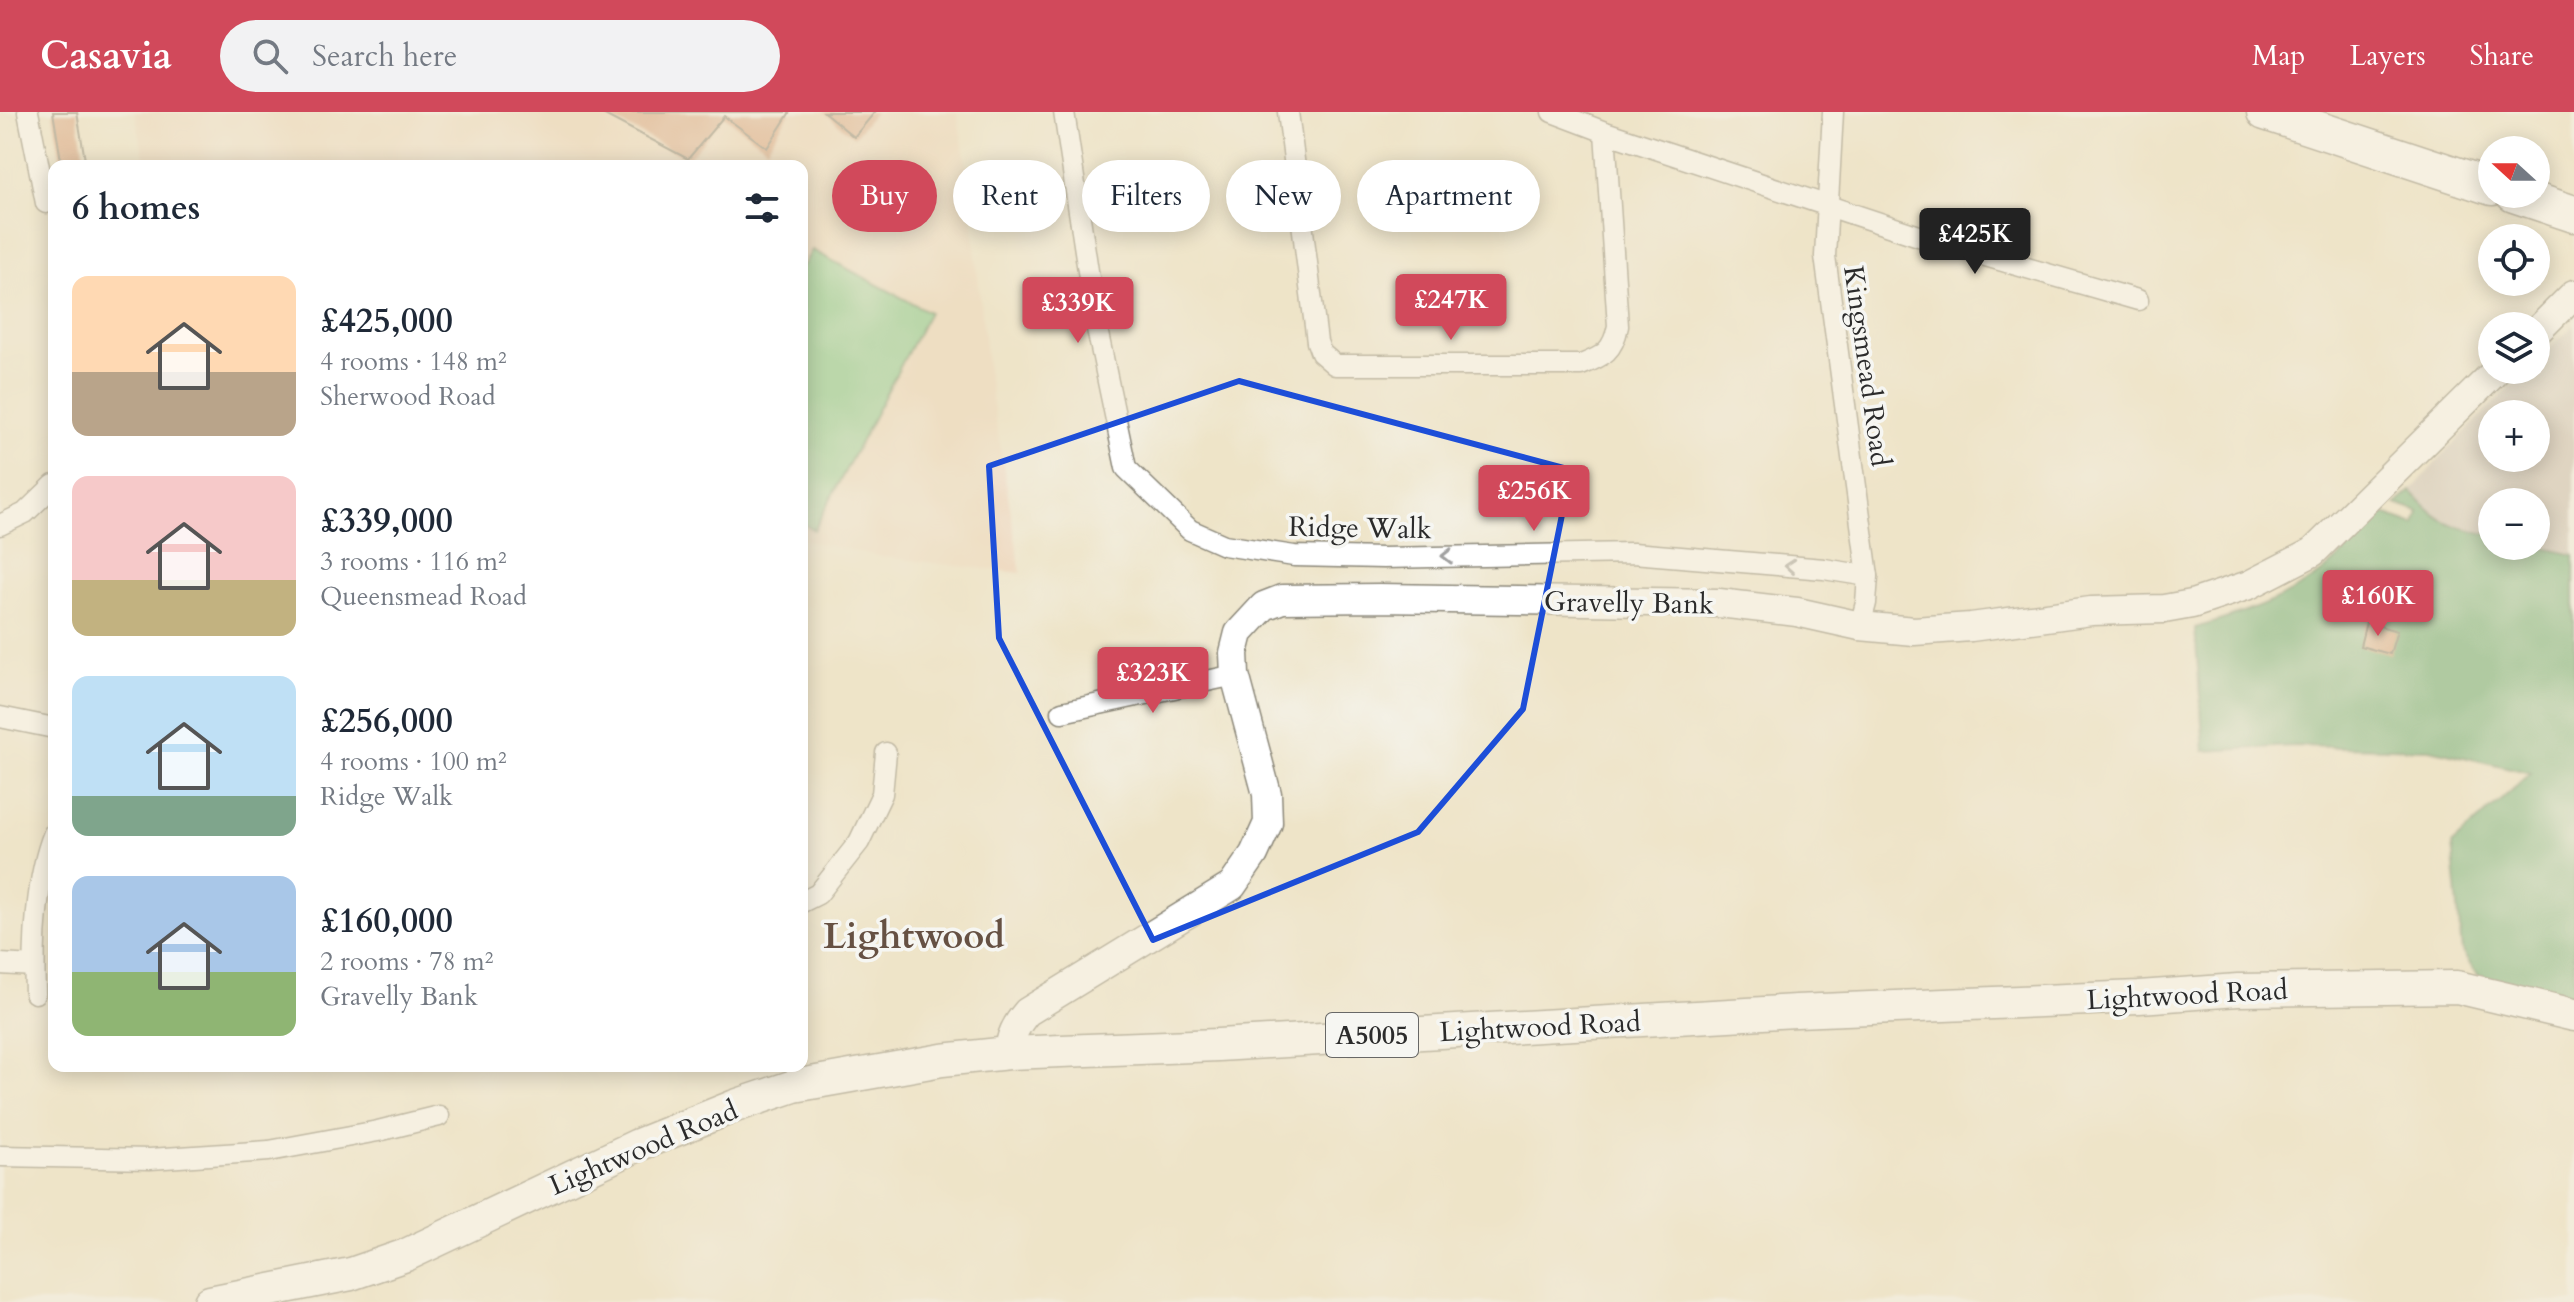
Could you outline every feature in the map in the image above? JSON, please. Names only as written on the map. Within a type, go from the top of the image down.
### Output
[{"type":"highway","points":[[2265,112],[2478,182]]},
{"type":"highway","points":[[2550,204],[2573,211]]},
{"type":"main road","name":"Lightwood Road","points":[[210,1302],[351,1274],[406,1255],[638,1145],[735,1106],[790,1076],[1009,1053],[1218,1045],[1811,1010],[2238,990],[2457,987],[2574,1015]]},
{"type":"street","points":[[28,112],[46,203]]},
{"type":"street","name":"Ridge Walk","points":[[1064,112],[1096,324],[1126,468],[1190,530],[1224,545],[1294,556],[1383,558],[1633,553],[1824,569],[1868,576]]},
{"type":"street","points":[[1288,112],[1317,342],[1321,353],[1335,365],[1581,365],[1599,358],[1610,349],[1615,342],[1618,326],[1605,132]]},
{"type":"street","points":[[1552,112],[1940,243],[2138,300]]},
{"type":"street","name":"Kingsmead Road","points":[[1833,112],[1825,256],[1868,576],[1860,626]]},
{"type":"street","points":[[2550,318],[2574,294]]},
{"type":"street","name":"Gravelly Bank","points":[[1009,1053],[1010,1040],[1027,1012],[1232,886],[1254,854],[1268,823],[1267,794],[1235,675],[1234,653],[1239,633],[1264,606],[1282,599],[1379,598],[1719,603],[1797,612],[1860,626],[1914,631],[1971,627],[2091,611],[2164,609],[2192,604],[2249,585],[2313,552],[2483,384]]},
{"type":"street","points":[[0,525],[25,513],[48,491]]},
{"type":"street","points":[[1062,712],[1235,675]]},
{"type":"street","points":[[0,717],[48,727]]},
{"type":"street","points":[[808,899],[818,894],[859,842],[882,794],[886,753]]},
{"type":"street","points":[[35,993],[34,966],[43,859],[48,847]]},
{"type":"street","points":[[0,964],[34,966]]},
{"type":"street","points":[[0,1156],[150,1159],[269,1151],[439,1116]]},
{"type":"highlighted area","points":[[1239,381],[1571,470],[1523,709],[1418,832],[1153,940],[999,638],[989,466]]},
{"type":"shaded area","points":[[135,112],[957,112],[965,160],[953,160],[953,232],[973,232],[988,374],[1021,573],[882,557],[808,541],[808,160],[145,160]]},
{"type":"shaded area","points":[[2574,325],[2574,555],[2550,549],[2550,488],[2478,488],[2478,532],[2449,525],[2432,514],[2411,491],[2478,419],[2478,472],[2550,472],[2550,400],[2498,400],[2514,384],[2550,384],[2550,348]]},
{"type":"green space","points":[[812,250],[929,312],[814,530],[808,526],[808,257]]},
{"type":"green space","points":[[2411,491],[2447,522],[2478,532],[2478,560],[2550,560],[2550,549],[2574,555],[2574,997],[2477,975],[2462,952],[2452,844],[2531,773],[2430,749],[2294,746],[2204,751],[2195,628],[2254,609],[2310,581],[2339,558],[2384,514],[2415,525],[2419,512],[2396,504]]},
{"type":"building","points":[[53,112],[77,112],[85,160],[61,160]]},
{"type":"building","points":[[599,112],[790,112],[767,148],[724,116],[688,159]]},
{"type":"building","points":[[824,112],[875,112],[854,137]]},
{"type":"building","points":[[2366,622],[2397,631],[2390,654],[2360,646]]},
{"type":"district","name":"Lightwood","points":[[914,935]]}]
